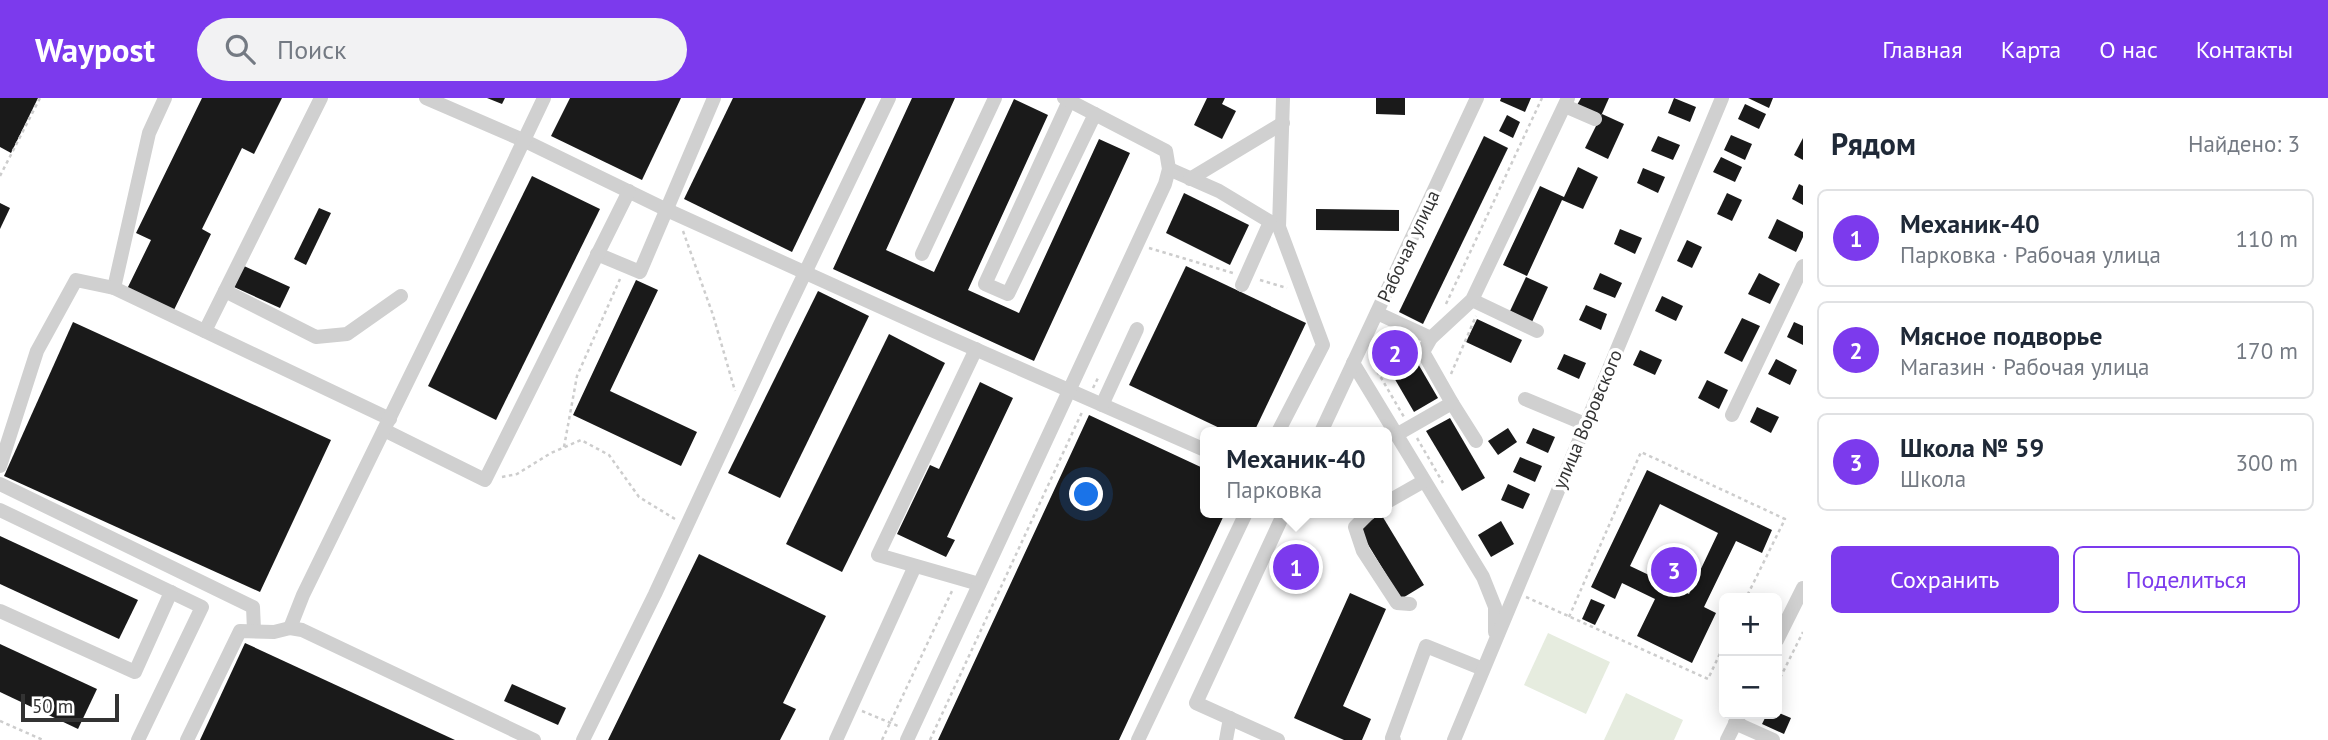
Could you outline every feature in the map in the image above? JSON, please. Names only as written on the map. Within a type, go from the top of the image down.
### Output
[{"type":"street","points":[[114,288],[149,133],[165,98]]},
{"type":"street","points":[[205,331],[321,98]]},
{"type":"street","points":[[425,98],[523,140],[672,212],[1200,448]]},
{"type":"street","points":[[290,628],[303,595],[544,98]]},
{"type":"street","points":[[597,254],[640,272],[672,212],[714,98]]},
{"type":"street","points":[[583,740],[889,98]]},
{"type":"street","points":[[922,254],[995,98]]},
{"type":"street","points":[[1244,281],[1275,224],[1283,98]]},
{"type":"street","name":"Рабочая улица","points":[[1323,427],[1477,98]]},
{"type":"street","name":"улица Воровского","points":[[1454,740],[1722,98]]},
{"type":"street","points":[[909,736],[1165,184],[1169,169],[1166,150],[1067,99],[985,284],[1008,294],[1095,114]]},
{"type":"street","points":[[1476,441],[1423,352],[1431,338],[1477,302],[1567,102],[1595,119]]},
{"type":"street","points":[[1190,179],[1283,123]]},
{"type":"street","points":[[1169,169],[1219,191],[1275,224],[1323,345],[1281,427]]},
{"type":"street","points":[[0,466],[37,351],[76,280],[114,288],[205,331],[387,425],[485,480],[629,191]]},
{"type":"street","points":[[1732,415],[1803,266]]},
{"type":"street","points":[[225,291],[316,337],[347,334],[401,296]]},
{"type":"street","points":[[1477,302],[1537,331]]},
{"type":"street","points":[[1377,313],[1431,338]]},
{"type":"street","points":[[1102,405],[1137,329]]},
{"type":"street","points":[[976,349],[877,555],[957,578],[980,581]]},
{"type":"street","points":[[1353,363],[1391,427]]},
{"type":"street","points":[[1525,399],[1585,424]]},
{"type":"street","points":[[1396,435],[1452,403]]},
{"type":"street","points":[[1392,428],[1483,577],[1495,607],[1495,640]]},
{"type":"street","points":[[1392,499],[1424,481]]},
{"type":"street","points":[[0,484],[253,607],[254,630]]},
{"type":"street","points":[[0,510],[202,607],[138,740]]},
{"type":"street","points":[[1138,740],[1244,518]]},
{"type":"street","points":[[1278,740],[1196,703],[1282,518]]},
{"type":"street","points":[[1364,518],[1355,527],[1363,551],[1397,603],[1410,604]]},
{"type":"street","points":[[836,740],[915,566]]},
{"type":"street","points":[[1782,630],[1803,588]]},
{"type":"street","points":[[0,611],[135,672],[170,592]]},
{"type":"street","points":[[187,740],[240,631],[274,632],[290,628],[302,631],[534,740]]},
{"type":"street","points":[[1394,740],[1392,738],[1426,646],[1483,669]]},
{"type":"street","points":[[1226,740],[1230,718]]},
{"type":"street","points":[[1727,740],[1737,719],[1773,740]]},
{"type":"path","points":[[0,176],[40,98]]},
{"type":"path","points":[[1442,313],[1542,98]]},
{"type":"path","points":[[672,212],[713,315],[737,395]]},
{"type":"path","points":[[1135,248],[1153,248],[1244,281],[1304,292]]},
{"type":"path","points":[[564,447],[577,376],[625,266]]},
{"type":"path","points":[[1444,390],[1477,302]]},
{"type":"path","points":[[1406,330],[1367,354],[1444,485]]},
{"type":"path","points":[[852,706],[890,723],[909,736],[930,740],[1098,378]]},
{"type":"path","points":[[485,480],[517,474],[581,440],[609,455],[639,497],[687,526]]},
{"type":"path","points":[[1569,617],[1641,452],[1785,519],[1748,593]]},
{"type":"path","points":[[882,740],[957,578]]},
{"type":"path","points":[[980,581],[1002,585]]},
{"type":"path","points":[[1514,592],[1709,679],[1719,656]]},
{"type":"path","points":[[1782,674],[1803,632]]},
{"type":"path","points":[[0,721],[43,740]]},
{"type":"shaded area","points":[[1548,633],[1610,662],[1586,714],[1524,685]]},
{"type":"shaded area","points":[[1626,693],[1683,720],[1674,740],[1604,740]]},
{"type":"building","points":[[0,98],[38,98],[11,153],[0,147]]},
{"type":"building","points":[[202,98],[282,98],[254,154],[242,148],[202,229],[211,234],[173,312],[127,289],[151,240],[136,233]]},
{"type":"building","points":[[487,98],[505,98],[502,104]]},
{"type":"building","points":[[570,98],[681,98],[642,180],[551,136]]},
{"type":"building","points":[[733,98],[866,98],[792,252],[684,199]]},
{"type":"building","points":[[912,98],[955,98],[886,250],[934,272],[1014,99],[1048,115],[968,290],[1019,313],[1099,139],[1130,153],[1034,361],[833,269]]},
{"type":"building","points":[[1207,98],[1225,98],[1222,104],[1236,111],[1222,139],[1194,125]]},
{"type":"building","points":[[1376,98],[1405,98],[1405,115],[1376,114]]},
{"type":"building","points":[[1501,98],[1531,98],[1525,112],[1500,101]]},
{"type":"building","points":[[1581,98],[1609,98],[1601,116],[1577,105]]},
{"type":"building","points":[[1674,98],[1696,107],[1690,122],[1668,113]]},
{"type":"building","points":[[1748,98],[1773,98],[1769,108]]},
{"type":"building","points":[[1745,104],[1766,114],[1759,129],[1738,119]]},
{"type":"building","points":[[1602,114],[1624,124],[1608,159],[1585,148]]},
{"type":"building","points":[[1507,115],[1520,122],[1513,138],[1499,131]]},
{"type":"building","points":[[1731,135],[1752,144],[1745,160],[1724,150]]},
{"type":"building","points":[[1484,136],[1508,148],[1423,324],[1399,312]]},
{"type":"building","points":[[1658,136],[1680,145],[1673,160],[1651,151]]},
{"type":"building","points":[[1803,138],[1803,160],[1794,155]]},
{"type":"building","points":[[1721,157],[1742,167],[1735,182],[1713,172]]},
{"type":"building","points":[[1578,167],[1598,177],[1583,209],[1562,200],[1527,276],[1503,265],[1540,186],[1564,197]]},
{"type":"building","points":[[1643,168],[1665,177],[1658,193],[1637,183]]},
{"type":"building","points":[[532,176],[600,209],[496,420],[428,386]]},
{"type":"building","points":[[1799,184],[1803,186],[1803,205],[1792,199]]},
{"type":"building","points":[[1184,193],[1249,225],[1230,265],[1166,233]]},
{"type":"building","points":[[1727,193],[1742,200],[1732,221],[1717,214]]},
{"type":"building","points":[[0,203],[10,208],[0,229]]},
{"type":"building","points":[[319,208],[331,213],[306,265],[294,259]]},
{"type":"building","points":[[1316,209],[1399,210],[1399,231],[1316,230]]},
{"type":"building","points":[[1777,219],[1803,232],[1796,252],[1768,238]]},
{"type":"building","points":[[1620,229],[1642,238],[1635,254],[1614,244]]},
{"type":"building","points":[[1687,240],[1702,247],[1692,268],[1677,261]]},
{"type":"building","points":[[244,266],[290,287],[280,308],[234,287]]},
{"type":"building","points":[[1186,266],[1306,323],[1256,427],[1217,427],[1129,385]]},
{"type":"building","points":[[1600,273],[1622,283],[1615,298],[1593,289]]},
{"type":"building","points":[[1759,273],[1780,284],[1770,304],[1748,294]]},
{"type":"building","points":[[1526,277],[1548,287],[1532,322],[1510,311]]},
{"type":"building","points":[[636,280],[658,290],[610,391],[697,432],[681,466],[573,415]]},
{"type":"building","points":[[818,291],[869,316],[780,498],[728,473]]},
{"type":"building","points":[[1662,296],[1683,306],[1676,321],[1655,311]]},
{"type":"building","points":[[1586,305],[1607,314],[1601,330],[1579,320]]},
{"type":"building","points":[[1742,318],[1760,326],[1742,362],[1724,353]]},
{"type":"building","points":[[1477,319],[1522,340],[1511,363],[1466,342]]},
{"type":"building","points":[[73,322],[331,440],[260,592],[4,476]]},
{"type":"building","points":[[1794,322],[1803,326],[1803,345],[1787,337]]},
{"type":"building","points":[[889,334],[945,363],[842,572],[786,544]]},
{"type":"building","points":[[1403,338],[1438,398],[1414,412],[1379,352]]},
{"type":"building","points":[[1640,350],[1662,360],[1655,375],[1633,365]]},
{"type":"building","points":[[1564,354],[1586,363],[1579,379],[1557,369]]},
{"type":"building","points":[[1776,359],[1797,370],[1790,385],[1768,374]]},
{"type":"building","points":[[1707,380],[1728,390],[1719,409],[1698,398]]},
{"type":"building","points":[[980,382],[1013,398],[947,537],[955,540],[946,557],[897,534],[930,465],[939,469]]},
{"type":"building","points":[[1757,407],[1779,417],[1771,433],[1750,422]]},
{"type":"building","points":[[1089,415],[1200,467],[1200,518],[1223,518],[1119,740],[938,740]]},
{"type":"building","points":[[1450,418],[1485,478],[1462,491],[1426,431]]},
{"type":"building","points":[[1508,428],[1517,442],[1498,455],[1488,441]]},
{"type":"building","points":[[1533,428],[1555,437],[1548,453],[1526,443]]},
{"type":"building","points":[[1520,457],[1542,466],[1535,482],[1513,472]]},
{"type":"building","points":[[1647,470],[1772,530],[1762,553],[1736,541],[1704,607],[1716,613],[1692,663],[1637,636],[1655,599],[1622,583],[1615,599],[1591,587]],"holes":[[[1660,504],[1718,533],[1689,594],[1630,566]]]},
{"type":"building","points":[[1508,484],[1530,494],[1523,509],[1501,500]]},
{"type":"building","points":[[1374,518],[1383,518],[1424,585],[1401,599],[1358,528]]},
{"type":"building","points":[[1501,521],[1514,544],[1491,557],[1478,535]]},
{"type":"building","points":[[0,536],[138,600],[119,639],[0,584]]},
{"type":"building","points":[[699,554],[826,616],[783,703],[796,709],[780,740],[608,740]]},
{"type":"building","points":[[1350,593],[1386,609],[1343,706],[1371,719],[1362,740],[1344,740],[1294,718]]},
{"type":"building","points":[[1591,599],[1605,605],[1595,625],[1582,619]]},
{"type":"building","points":[[245,643],[455,740],[200,740]]},
{"type":"building","points":[[0,644],[97,689],[78,729],[0,692]]},
{"type":"building","points":[[512,684],[566,708],[558,725],[504,701]]},
{"type":"building","points":[[1782,714],[1791,718],[1784,734],[1762,724],[1764,719],[1782,719]]},
{"type":"place","name":"Мясное подворье","points":[[1395,353]]},
{"type":"place","name":"Механик-40","points":[[1296,567]]},
{"type":"place","name":"Школа № 59","points":[[1674,570]]}]
